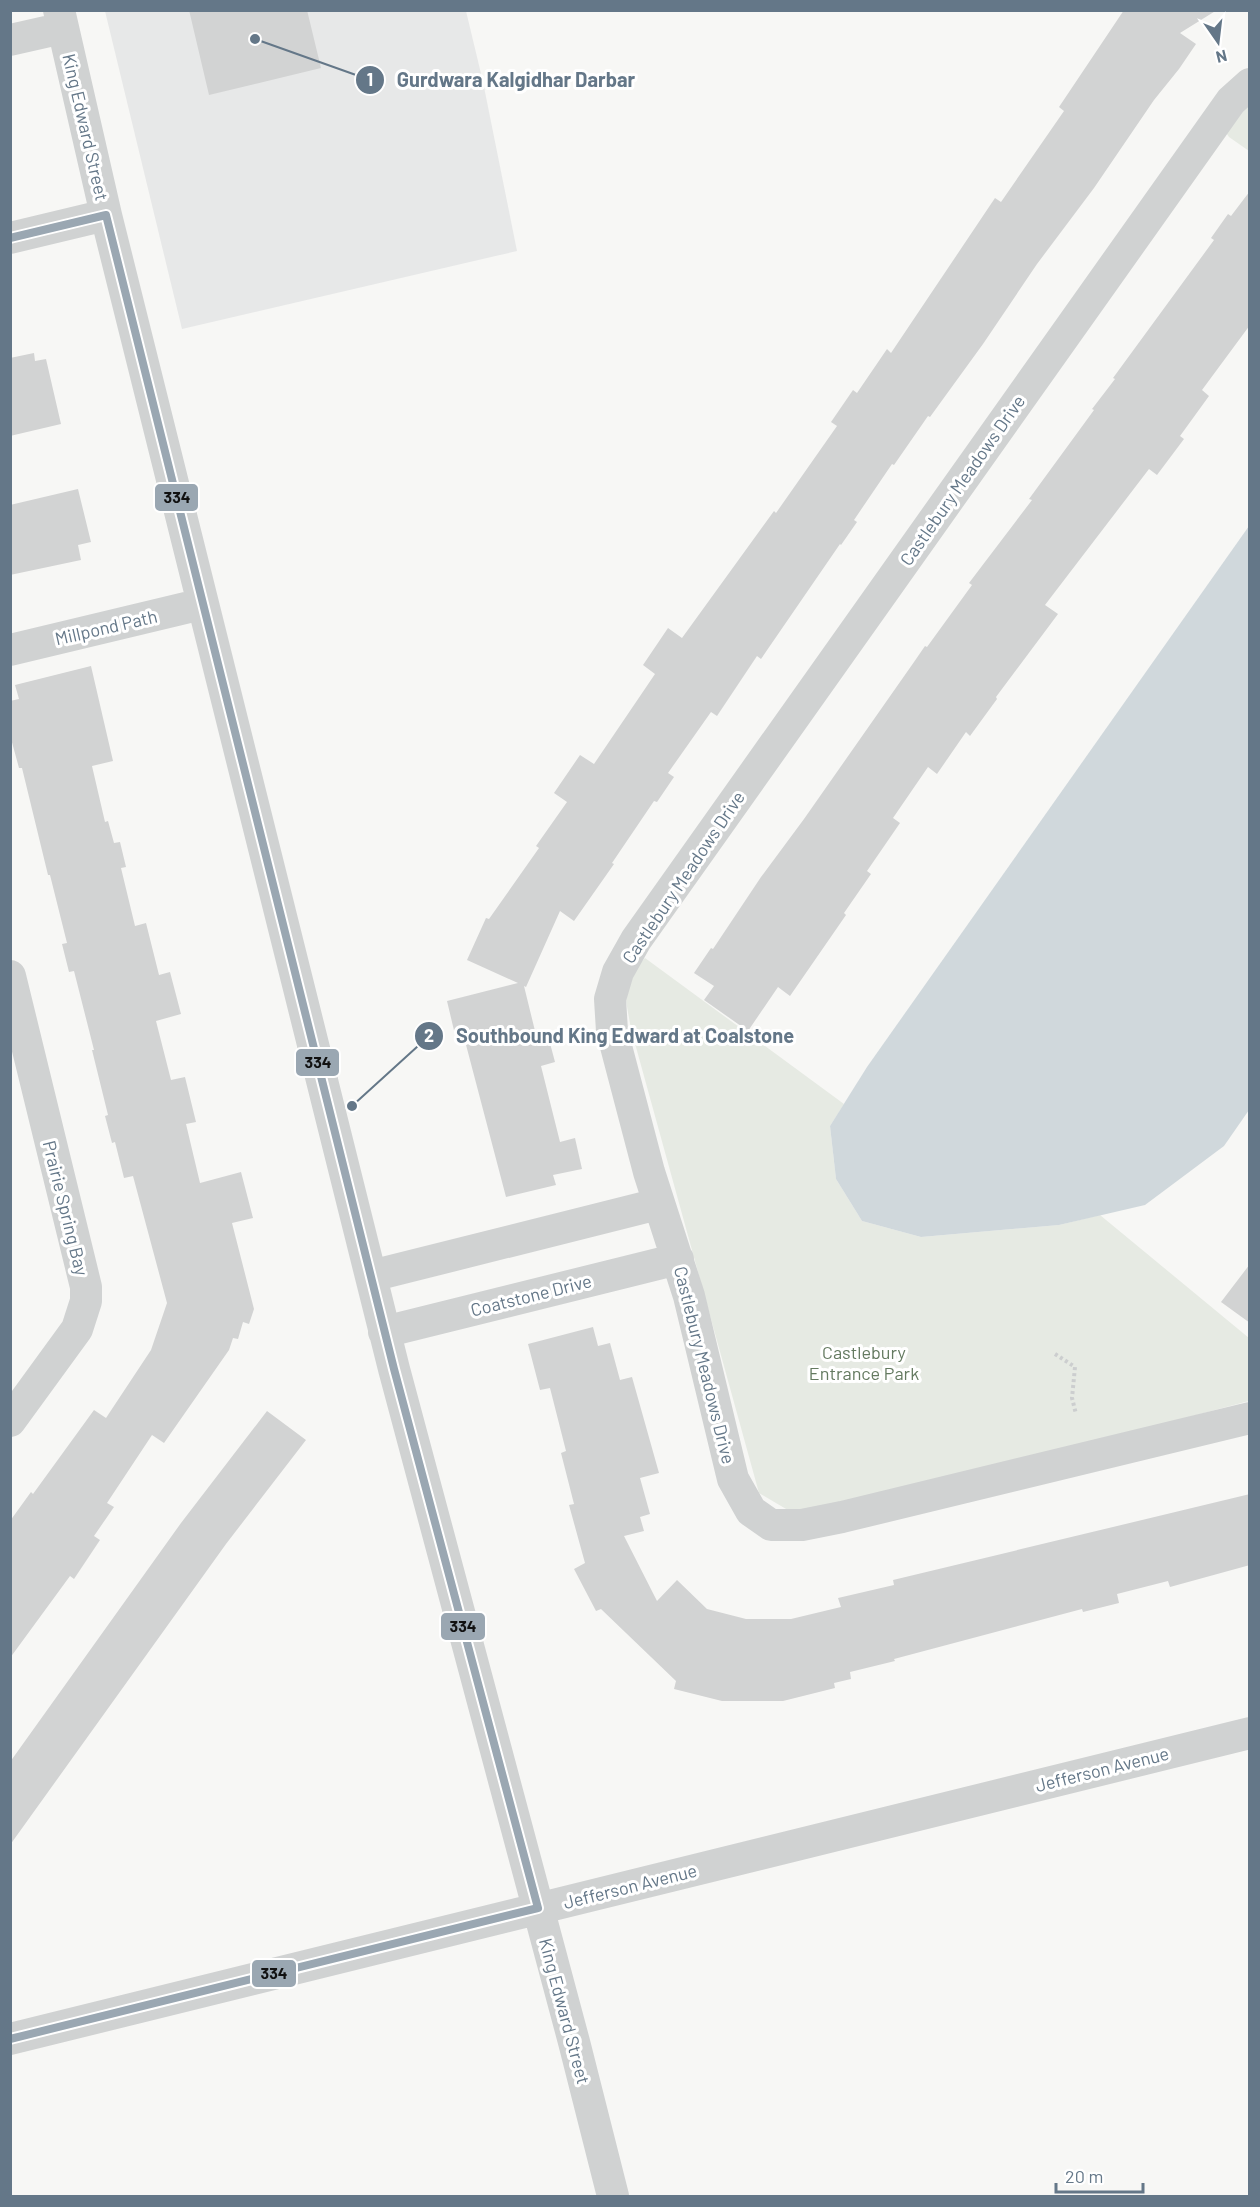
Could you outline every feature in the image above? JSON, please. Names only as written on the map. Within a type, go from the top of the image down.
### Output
[{"type":"street","points":[[10,40],[61,19]]},
{"type":"street","name":"King Edward Street","points":[[61,19],[105,215],[384,1332],[613,2196]]},
{"type":"street","name":"Castlebury Meadows Drive","points":[[1250,84],[1231,101],[1210,130],[636,940],[618,972],[610,999],[612,1031],[658,1204],[689,1296],[733,1479],[751,1511],[771,1525],[802,1526],[1250,1418]]},
{"type":"street","points":[[10,238],[105,215]]},
{"type":"street","name":"Millpond Path","points":[[10,650],[202,604]]},
{"type":"street","name":"Prairie Spring Bay","points":[[10,976],[86,1287],[86,1301],[77,1329],[10,1421]]},
{"type":"street","points":[[370,1276],[658,1204]]},
{"type":"street","name":"Coatstone Drive","points":[[384,1332],[678,1258]]},
{"type":"street","name":"Jefferson Avenue","points":[[10,2038],[1250,1733]]},
{"type":"path","points":[[1054,1354],[1075,1367],[1072,1398],[1077,1414]]},
{"type":"shaded area","points":[[105,11],[466,11],[483,82],[517,251],[182,329]]},
{"type":"shaded area","points":[[1249,526],[1249,1110],[1224,1146],[1145,1205],[1059,1225],[921,1237],[862,1221],[836,1179],[830,1126],[867,1067]]},
{"type":"green space","points":[[1249,97],[1249,151],[1229,137],[1220,124]]},
{"type":"green space","name":"Castlebury Entrance Park","points":[[645,958],[844,1104],[830,1126],[836,1179],[862,1221],[921,1237],[1059,1225],[1100,1215],[1249,1338],[1249,1401],[803,1519],[759,1493],[631,1029],[626,1001],[631,973]]},
{"type":"building","points":[[189,10],[307,10],[321,68],[209,95]]},
{"type":"building","points":[[1124,10],[1217,10],[1180,33],[1196,44],[1179,69],[1154,100],[930,417],[928,416],[894,465],[892,464],[854,520],[857,522],[761,659],[757,656],[717,716],[711,712],[668,773],[674,777],[657,802],[654,801],[574,921],[560,911],[526,987],[524,986],[536,1035],[547,1032],[555,1062],[541,1066],[560,1142],[575,1138],[582,1169],[553,1175],[556,1185],[506,1197],[465,1041],[457,1043],[447,1001],[518,983],[467,960],[486,918],[489,919],[539,848],[536,846],[567,802],[554,793],[580,755],[594,764],[655,674],[643,665],[668,628],[682,638],[774,511],[776,513],[837,426],[831,422],[853,390],[857,393],[887,349],[891,353],[995,198],[1001,202],[1064,111],[1059,107]]},
{"type":"building","points":[[1250,191],[1250,325],[1202,390],[1209,396],[1180,436],[1184,439],[1157,475],[1149,469],[1045,605],[1058,614],[970,736],[966,732],[937,774],[928,767],[893,818],[900,823],[867,871],[871,874],[844,913],[846,915],[790,996],[778,987],[748,1031],[704,1000],[714,986],[694,973],[925,646],[927,647],[972,585],[969,583],[1032,500],[1029,499],[1094,410],[1092,409],[1115,379],[1113,378],[1214,240],[1211,238],[1228,214],[1231,216]]},
{"type":"building","points":[[34,353],[35,361],[46,359],[61,424],[10,436],[10,358]]},
{"type":"building","points":[[78,489],[91,542],[78,545],[81,560],[10,575],[10,505]]},
{"type":"building","points":[[91,666],[113,761],[92,766],[105,822],[108,821],[114,843],[120,842],[126,867],[121,868],[135,926],[146,923],[159,975],[170,972],[181,1014],[156,1021],[171,1080],[185,1077],[196,1122],[186,1124],[200,1183],[241,1172],[253,1218],[232,1223],[254,1309],[249,1324],[243,1322],[238,1339],[233,1338],[229,1350],[164,1443],[152,1435],[107,1503],[114,1507],[94,1536],[100,1540],[74,1579],[70,1576],[10,1658],[10,1521],[31,1492],[33,1494],[94,1410],[106,1418],[151,1350],[167,1303],[133,1176],[124,1178],[115,1142],[112,1143],[105,1116],[108,1115],[92,1050],[94,1050],[74,971],[69,972],[62,944],[67,943],[22,768],[19,768],[10,735],[10,701],[19,699],[15,685]]},
{"type":"building","points":[[1250,1264],[1250,1323],[1221,1302]]},
{"type":"building","points":[[593,1327],[598,1346],[610,1343],[620,1380],[632,1377],[659,1473],[640,1478],[650,1514],[640,1517],[644,1531],[624,1536],[657,1601],[677,1580],[707,1609],[746,1619],[791,1619],[841,1607],[838,1598],[894,1585],[893,1580],[1250,1494],[1250,1565],[1170,1587],[1168,1581],[1117,1594],[1119,1603],[1083,1612],[1082,1609],[894,1659],[895,1661],[850,1672],[851,1679],[834,1683],[835,1688],[783,1701],[722,1701],[674,1689],[676,1681],[601,1609],[596,1611],[574,1569],[585,1563],[569,1505],[574,1504],[561,1453],[566,1451],[550,1388],[540,1390],[528,1344]]},
{"type":"building","points":[[267,1411],[306,1440],[226,1544],[10,1845],[10,1762],[181,1523]]},
{"type":"transit line","name":"334","points":[[106,215],[394,1369],[538,1908]]},
{"type":"transit line","name":"334","points":[[10,238],[106,215]]},
{"type":"transit line","name":"334","points":[[10,2039],[538,1908]]},
{"type":"place","name":"Gurdwara Kalgidhar Darbar","points":[[255,39]]},
{"type":"place","name":"Southbound King Edward at Coalstone","points":[[352,1106]]}]
